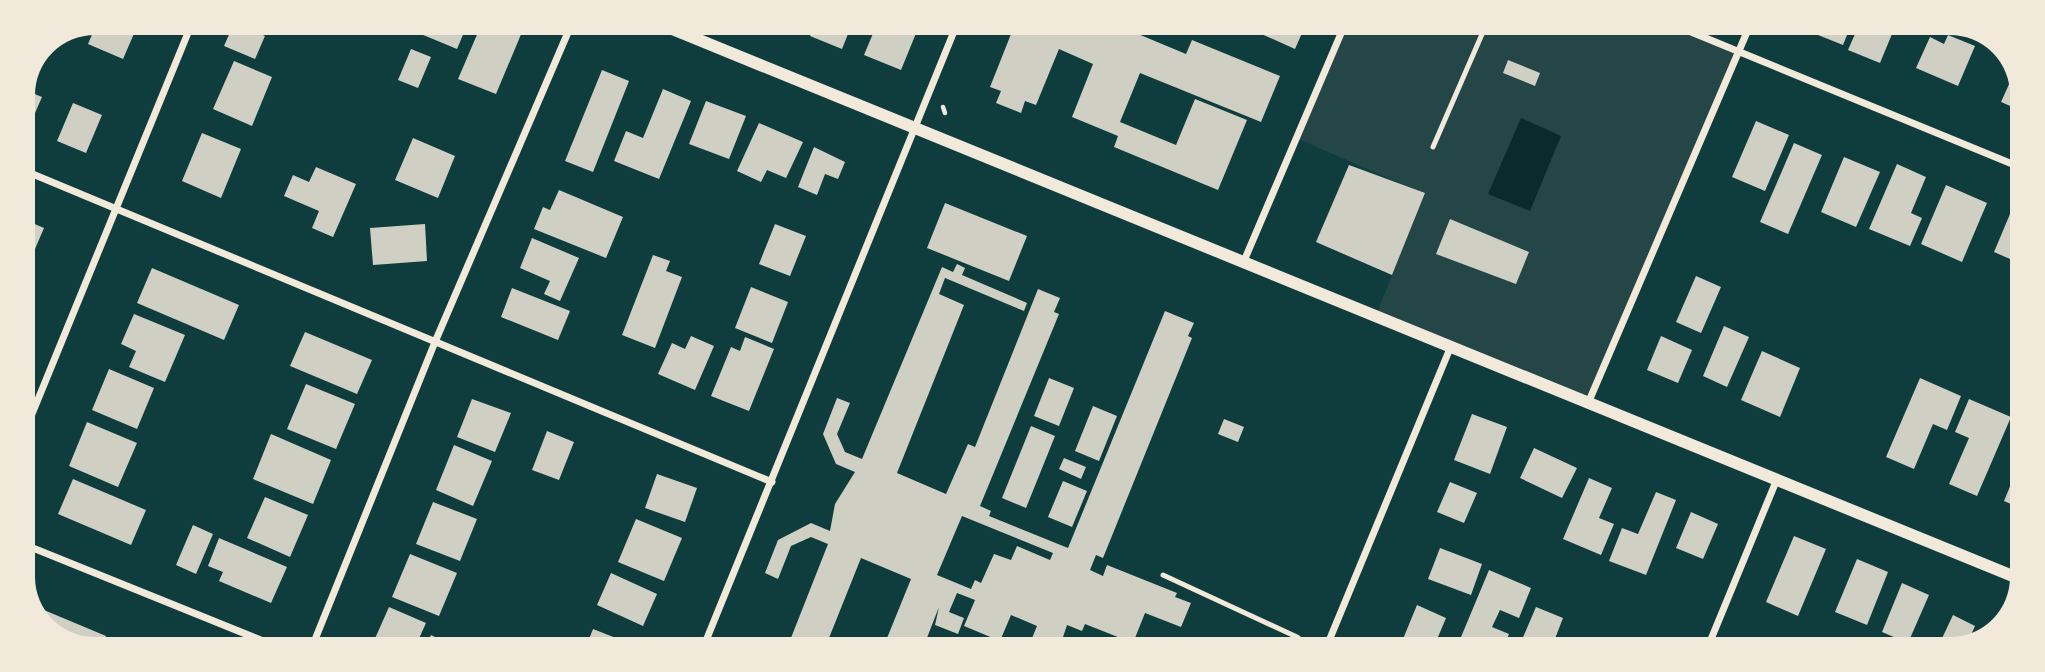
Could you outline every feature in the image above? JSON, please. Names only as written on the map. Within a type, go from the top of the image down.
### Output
[{"type":"street","points":[[35,408],[118,211],[187,35]]},
{"type":"street","points":[[316,637],[435,342],[567,35]]},
{"type":"street","points":[[689,35],[2010,575]]},
{"type":"street","points":[[708,637],[952,35]]},
{"type":"street","points":[[1244,261],[1340,35]]},
{"type":"street","points":[[1699,35],[2010,164]]},
{"type":"street","points":[[1589,401],[1746,35]]},
{"type":"street","points":[[35,175],[772,482]]},
{"type":"street","points":[[1331,637],[1451,345]]},
{"type":"street","points":[[1712,637],[1777,479]]},
{"type":"street","points":[[35,549],[253,637]]},
{"type":"lane","points":[[1433,147],[1482,35]]},
{"type":"lane","points":[[1163,575],[1297,637]]},
{"type":"shaded area","points":[[1340,35],[1699,35],[1739,51],[1589,401],[1376,315],[1425,194],[1296,138]]},
{"type":"shaded area","points":[[1521,118],[1561,136],[1530,211],[1488,194]]},
{"type":"building","points":[[92,35],[133,35],[123,59],[88,44]]},
{"type":"building","points":[[229,35],[265,36],[255,59],[224,46]]},
{"type":"building","points":[[423,35],[463,35],[457,49]]},
{"type":"building","points":[[477,35],[521,35],[496,94],[458,79]]},
{"type":"building","points":[[810,35],[848,35],[842,49]]},
{"type":"building","points":[[872,35],[915,35],[901,70],[864,55]]},
{"type":"building","points":[[1011,35],[1140,35],[1186,54],[1192,40],[1280,76],[1261,122],[1140,73],[1120,122],[1176,145],[1195,99],[1247,120],[1218,190],[1114,147],[1118,136],[1072,117],[1093,64],[1059,49],[1036,105],[1025,101],[1021,113],[996,103],[1001,91],[990,87]]},
{"type":"building","points":[[1264,35],[1301,35],[1295,49]]},
{"type":"building","points":[[1818,35],[1847,35],[1843,45]]},
{"type":"building","points":[[1855,35],[1892,35],[1880,63],[1848,50]]},
{"type":"building","points":[[1948,35],[1975,46],[1958,86],[1916,68],[1930,37],[1944,44]]},
{"type":"building","points":[[411,49],[431,57],[418,88],[398,80]]},
{"type":"building","points":[[1508,60],[1540,73],[1535,86],[1503,73]]},
{"type":"building","points":[[234,61],[272,77],[252,126],[213,109]]},
{"type":"building","points":[[602,70],[629,81],[593,172],[565,161]]},
{"type":"building","points":[[2009,84],[2010,106],[2001,102]]},
{"type":"building","points":[[663,89],[691,101],[659,179],[614,161],[626,131],[643,138]]},
{"type":"building","points":[[35,94],[42,97],[35,113]]},
{"type":"building","points":[[706,101],[746,116],[729,159],[689,144]]},
{"type":"building","points":[[73,103],[102,115],[86,153],[57,141]]},
{"type":"building","points":[[1756,121],[1789,135],[1765,191],[1732,177]]},
{"type":"building","points":[[759,123],[803,142],[786,178],[767,170],[761,182],[737,171]]},
{"type":"building","points":[[202,133],[241,149],[221,198],[182,181]]},
{"type":"building","points":[[413,138],[455,156],[438,198],[395,180]]},
{"type":"building","points":[[1794,143],[1822,155],[1788,234],[1760,222]]},
{"type":"building","points":[[814,147],[845,162],[838,179],[825,174],[817,195],[798,187]]},
{"type":"building","points":[[1844,157],[1880,172],[1856,227],[1821,212]]},
{"type":"building","points":[[1897,164],[1926,177],[1911,213],[1922,218],[1910,246],[1869,229]]},
{"type":"building","points":[[1349,165],[1425,193],[1392,275],[1316,242]]},
{"type":"building","points":[[316,167],[356,184],[333,237],[312,228],[319,211],[284,196],[293,175],[309,182]]},
{"type":"building","points":[[1946,185],[1987,203],[1962,262],[1921,244]]},
{"type":"building","points":[[559,190],[623,217],[606,258],[534,229],[543,207],[550,210]]},
{"type":"building","points":[[945,203],[1027,236],[1009,281],[927,248]]},
{"type":"building","points":[[2010,214],[2010,259],[1994,252]]},
{"type":"building","points":[[1450,219],[1529,252],[1516,284],[1436,254]]},
{"type":"building","points":[[35,224],[44,228],[35,249]]},
{"type":"building","points":[[425,224],[427,261],[373,265],[370,228]]},
{"type":"building","points":[[775,224],[806,236],[790,276],[759,264]]},
{"type":"building","points":[[532,238],[579,258],[560,301],[544,294],[550,281],[520,268]]},
{"type":"building","points":[[653,255],[670,261],[666,271],[682,277],[655,348],[622,335]]},
{"type":"building","points":[[957,264],[965,268],[962,275],[1027,303],[1024,311],[945,278],[939,294],[964,305],[897,473],[946,494],[968,444],[975,447],[1038,289],[1060,298],[1054,312],[1059,314],[980,506],[991,511],[989,516],[1068,548],[1165,311],[1194,323],[1188,336],[1192,338],[1103,558],[1096,555],[1090,570],[1103,576],[1107,565],[1177,593],[1175,597],[1191,603],[1181,627],[1145,613],[1135,637],[1118,637],[1085,624],[1082,631],[1067,625],[1063,637],[1032,637],[1037,626],[1011,615],[1002,637],[990,637],[964,626],[975,600],[957,593],[949,612],[964,618],[958,634],[935,625],[939,607],[927,637],[887,637],[911,579],[861,558],[829,637],[791,637],[828,544],[811,537],[791,546],[778,579],[765,573],[778,540],[811,523],[830,531],[835,504],[855,472],[836,464],[823,434],[837,398],[850,403],[837,434],[845,452],[862,459],[942,267],[953,272]],"holes":[[[962,516],[1053,553],[1050,560],[1017,546],[1011,560],[994,554],[981,583],[975,580],[971,589],[937,575]]]},
{"type":"building","points":[[152,268],[239,305],[224,340],[137,303]]},
{"type":"building","points":[[1696,276],[1721,287],[1701,333],[1676,322]]},
{"type":"building","points":[[751,287],[788,302],[772,343],[735,328]]},
{"type":"building","points":[[512,288],[570,311],[558,340],[501,317]]},
{"type":"building","points":[[134,314],[185,335],[165,382],[129,367],[136,351],[121,344]]},
{"type":"building","points":[[1724,326],[1749,337],[1727,387],[1703,376]]},
{"type":"building","points":[[305,332],[372,360],[357,394],[290,366]]},
{"type":"building","points":[[691,336],[714,346],[695,390],[658,374],[672,343],[685,349]]},
{"type":"building","points":[[1661,336],[1692,350],[1678,383],[1647,370]]},
{"type":"building","points":[[745,337],[774,349],[749,411],[711,396],[731,347],[740,351]]},
{"type":"building","points":[[1762,351],[1800,368],[1780,417],[1741,400]]},
{"type":"building","points":[[109,369],[154,388],[137,429],[92,410]]},
{"type":"building","points":[[1049,378],[1074,388],[1059,426],[1034,416]]},
{"type":"building","points":[[1920,378],[1961,396],[1947,430],[1933,424],[1914,469],[1886,457]]},
{"type":"building","points":[[306,384],[355,404],[336,449],[287,429]]},
{"type":"building","points":[[472,399],[511,413],[495,452],[457,437]]},
{"type":"building","points":[[1969,399],[2010,417],[1977,496],[1949,484],[1969,438],[1955,432]]},
{"type":"building","points":[[1093,406],[1117,416],[1099,461],[1075,451]]},
{"type":"building","points":[[1472,414],[1507,427],[1490,474],[1454,460]]},
{"type":"building","points":[[1224,419],[1244,427],[1238,442],[1218,434]]},
{"type":"building","points":[[87,422],[137,443],[118,487],[69,466]]},
{"type":"building","points":[[1031,426],[1055,436],[1026,508],[1002,498]]},
{"type":"building","points":[[547,431],[574,442],[559,480],[532,470]]},
{"type":"building","points":[[271,434],[331,460],[313,504],[253,479]]},
{"type":"building","points":[[454,445],[492,461],[473,506],[436,490]]},
{"type":"building","points":[[1534,448],[1577,468],[1562,498],[1520,478]]},
{"type":"building","points":[[1064,458],[1086,467],[1081,479],[1059,469]]},
{"type":"building","points":[[657,474],[697,488],[685,522],[645,508]]},
{"type":"building","points":[[1589,478],[1612,488],[1599,518],[1614,524],[1601,555],[1563,539]]},
{"type":"building","points":[[73,479],[146,510],[131,545],[58,514]]},
{"type":"building","points":[[1063,481],[1087,491],[1072,527],[1048,517]]},
{"type":"building","points":[[1450,482],[1477,493],[1464,523],[1437,512]]},
{"type":"building","points":[[2010,486],[2010,504],[2004,501]]},
{"type":"building","points":[[1656,492],[1676,500],[1646,575],[1609,561],[1622,528],[1638,534]]},
{"type":"building","points":[[265,497],[308,515],[290,557],[247,538]]},
{"type":"building","points":[[433,502],[477,519],[460,561],[416,544]]},
{"type":"building","points":[[1691,512],[1718,524],[1703,559],[1676,548]]},
{"type":"building","points":[[636,519],[682,538],[664,581],[618,562]]},
{"type":"building","points":[[193,525],[213,534],[196,574],[176,565]]},
{"type":"building","points":[[1794,536],[1826,549],[1798,616],[1766,602]]},
{"type":"building","points":[[219,538],[287,567],[271,603],[219,581],[223,572],[208,566]]},
{"type":"building","points":[[1440,548],[1482,564],[1471,595],[1428,579]]},
{"type":"building","points":[[410,554],[457,573],[439,616],[392,597]]},
{"type":"building","points":[[1857,559],[1888,572],[1867,625],[1835,612]]},
{"type":"building","points":[[1489,570],[1531,588],[1519,618],[1500,610],[1492,627],[1509,634],[1508,637],[1461,637]]},
{"type":"building","points":[[611,573],[657,594],[643,626],[597,605]]},
{"type":"building","points":[[1902,583],[1929,595],[1911,637],[1894,637],[1882,632]]},
{"type":"building","points":[[1417,605],[1446,618],[1438,637],[1404,637]]},
{"type":"building","points":[[389,607],[426,623],[420,637],[376,637]]},
{"type":"building","points":[[1536,607],[1563,618],[1556,637],[1523,637]]},
{"type":"building","points":[[46,611],[106,636],[80,635],[69,631]]},
{"type":"building","points":[[1953,615],[1975,626],[1969,634],[1943,637]]},
{"type":"building","points":[[593,629],[613,637],[590,637]]}]
